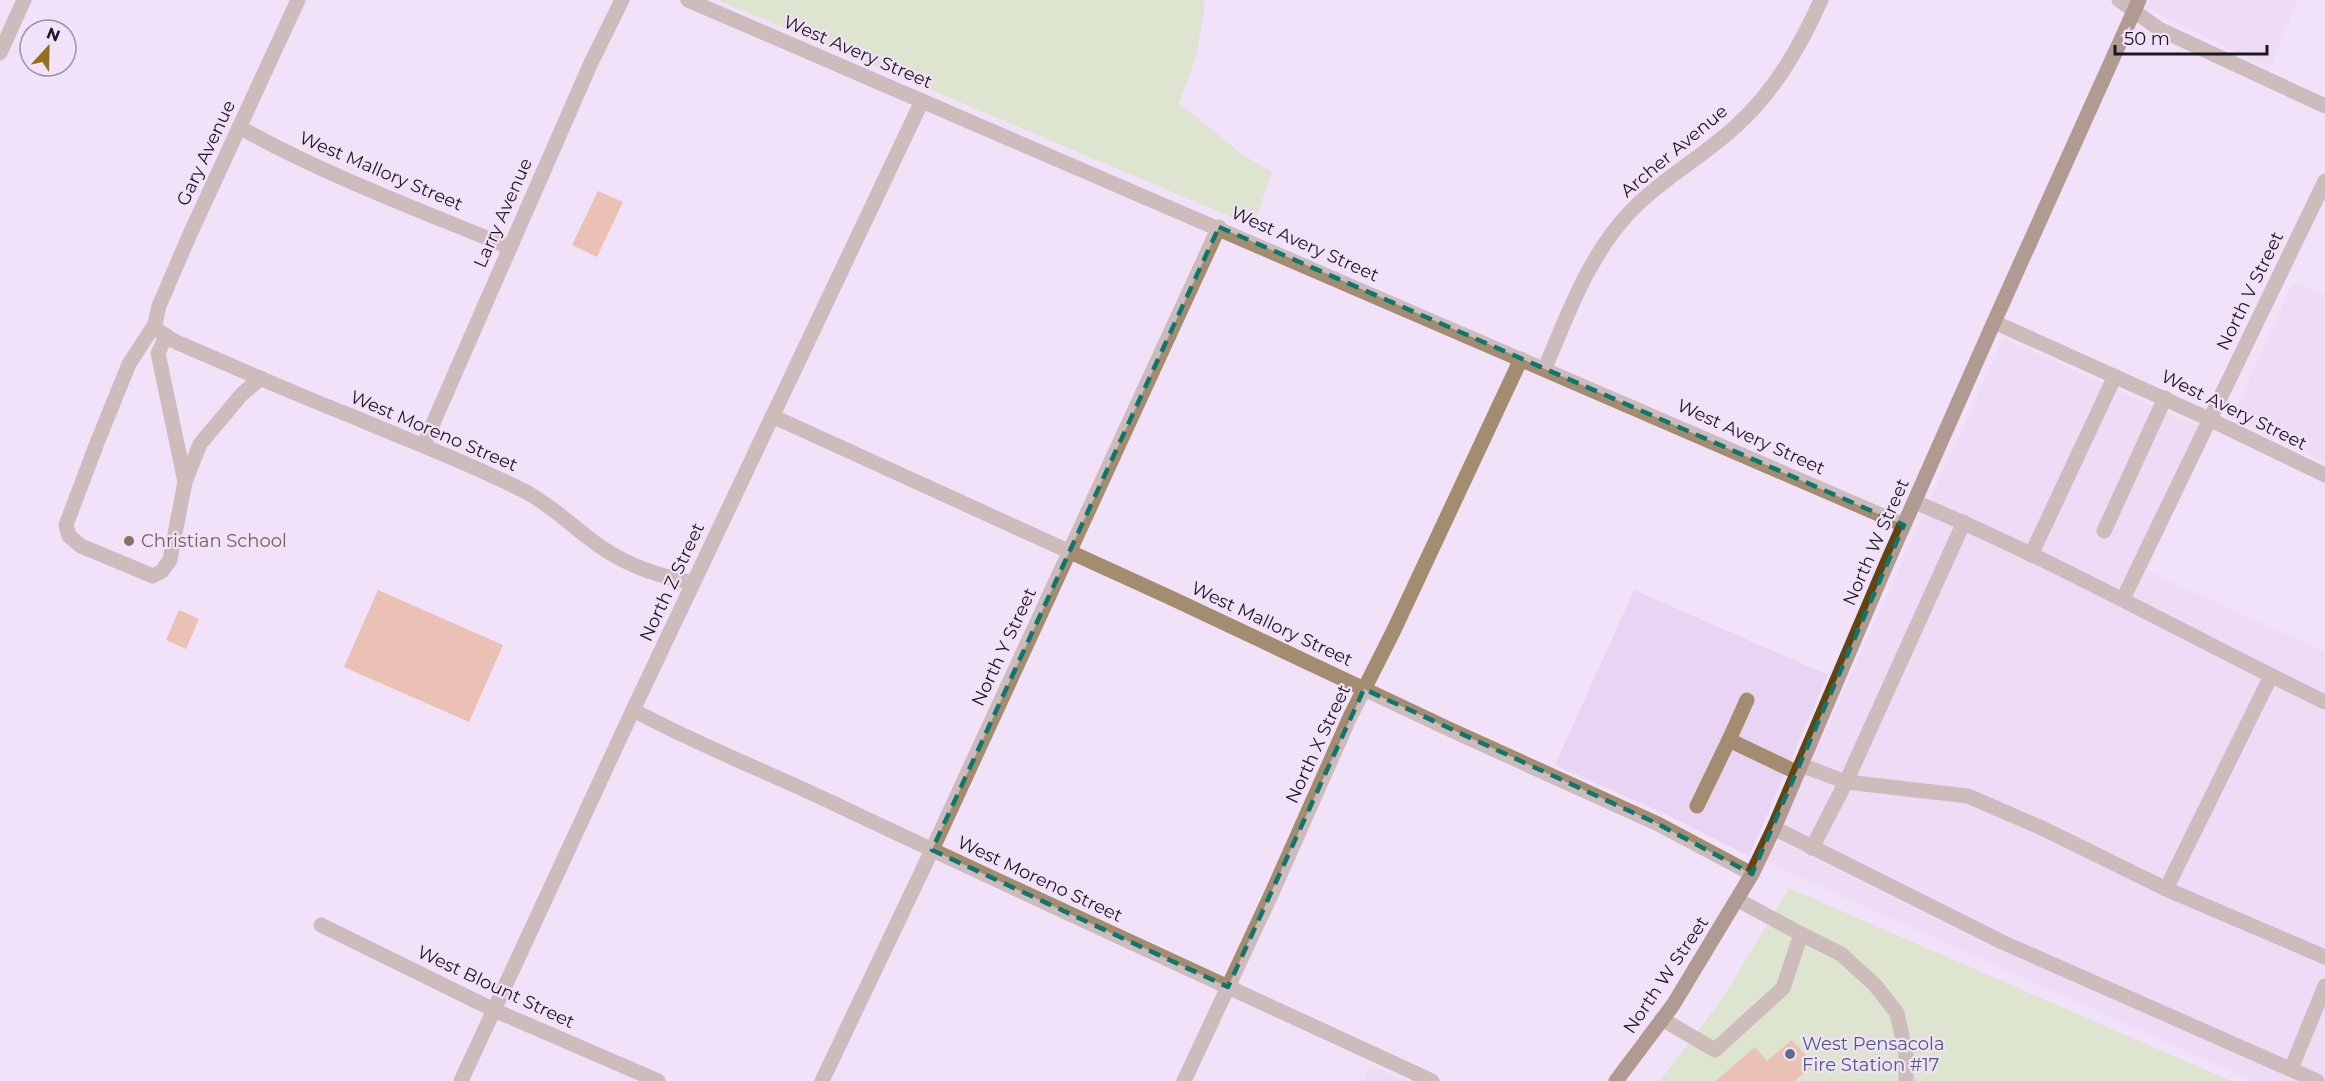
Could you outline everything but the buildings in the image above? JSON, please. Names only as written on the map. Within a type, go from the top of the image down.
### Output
[{"type":"main road","name":"North W Street","points":[[1616,1081],[1662,1019],[1738,900],[1752,874],[1774,828],[1904,525],[2136,6]]},
{"type":"street","points":[[0,53],[24,0]]},
{"type":"street","name":"Gary Avenue","points":[[185,482],[170,560],[162,571],[153,576],[81,546],[69,536],[66,525],[129,364],[155,324],[159,306],[298,0]]},
{"type":"street","name":"Larry Avenue","points":[[424,444],[590,65],[622,0]]},
{"type":"street","name":"West Avery Street","points":[[688,0],[1904,525]]},
{"type":"street","name":"Archer Avenue","points":[[1545,369],[1571,307],[1603,245],[1647,195],[1736,126],[1762,98],[1795,52],[1821,0]]},
{"type":"street","points":[[2120,0],[2136,6],[2159,29],[2325,106]]},
{"type":"street","name":"North Z Street","points":[[461,1081],[633,710],[922,101]]},
{"type":"street","name":"West Mallory Street","points":[[239,127],[270,144],[509,247]]},
{"type":"street","name":"North V Street","points":[[2123,599],[2325,181]]},
{"type":"street","name":"North Y Street","points":[[822,1081],[932,850],[1219,228]]},
{"type":"street","name":"West Avery Street","points":[[1994,322],[2165,398],[2325,475]]},
{"type":"street","name":"West Moreno Street","points":[[155,324],[166,337],[424,444],[530,494],[559,513],[600,547],[629,564],[693,584]]},
{"type":"street","points":[[166,337],[158,353],[185,482]]},
{"type":"street","name":"North X Street","points":[[1184,1081],[1364,689],[1521,359]]},
{"type":"street","points":[[2031,555],[2115,376]]},
{"type":"street","points":[[185,482],[200,444],[242,394],[261,378]]},
{"type":"street","points":[[2104,531],[2165,398]]},
{"type":"street","name":"West Mallory Street","points":[[772,416],[1658,824],[1752,874]]},
{"type":"street","points":[[1915,502],[1964,522],[2123,599],[2229,656],[2325,702]]},
{"type":"street","points":[[1812,848],[1845,782],[1964,522]]},
{"type":"street","points":[[2166,889],[2271,676]]},
{"type":"street","points":[[1697,806],[1748,700]]},
{"type":"street","name":"West Moreno Street","points":[[633,710],[662,726],[780,777],[932,850],[1432,1081]]},
{"type":"street","points":[[1729,740],[1799,769],[1845,782],[1968,796],[2044,829],[2166,889],[2325,957]]},
{"type":"street","points":[[1774,828],[2002,942],[2317,1081]]},
{"type":"street","points":[[1738,900],[1841,954],[1875,985],[1897,1013],[1906,1054],[1906,1081]]},
{"type":"street","name":"West Blount Street","points":[[321,925],[494,1010],[658,1081]]},
{"type":"street","points":[[1662,1019],[1715,1050],[1783,988],[1801,934]]},
{"type":"street","points":[[2290,1069],[2325,986]]},
{"type":"highlighted area","points":[[1219,227],[1904,525],[1752,874],[1658,824],[1364,689],[1228,987],[932,850]]},
{"type":"shaded area","points":[[2150,0],[2298,0],[2270,68],[2165,18],[2147,6]]},
{"type":"shaded area","points":[[2293,282],[2325,295],[2325,462],[2232,417]]},
{"type":"shaded area","points":[[2003,338],[2210,432],[2147,571],[2325,652],[2325,1081],[2252,1081],[1766,862]]},
{"type":"shaded area","points":[[1634,590],[1828,675],[1749,856],[1663,813],[1555,765]]},
{"type":"shaded area","points":[[1371,1065],[1405,1081],[1363,1081]]},
{"type":"green space","points":[[718,0],[1202,0],[1205,4],[1196,57],[1179,103],[1243,155],[1272,172],[1253,226]]},
{"type":"green space","points":[[1789,888],[2231,1081],[1660,1081],[1722,999]]},
{"type":"place","name":"Christian School","points":[[129,541]]},
{"type":"place","name":"West Pensacola Fire Station #17","points":[[1790,1054]]}]
